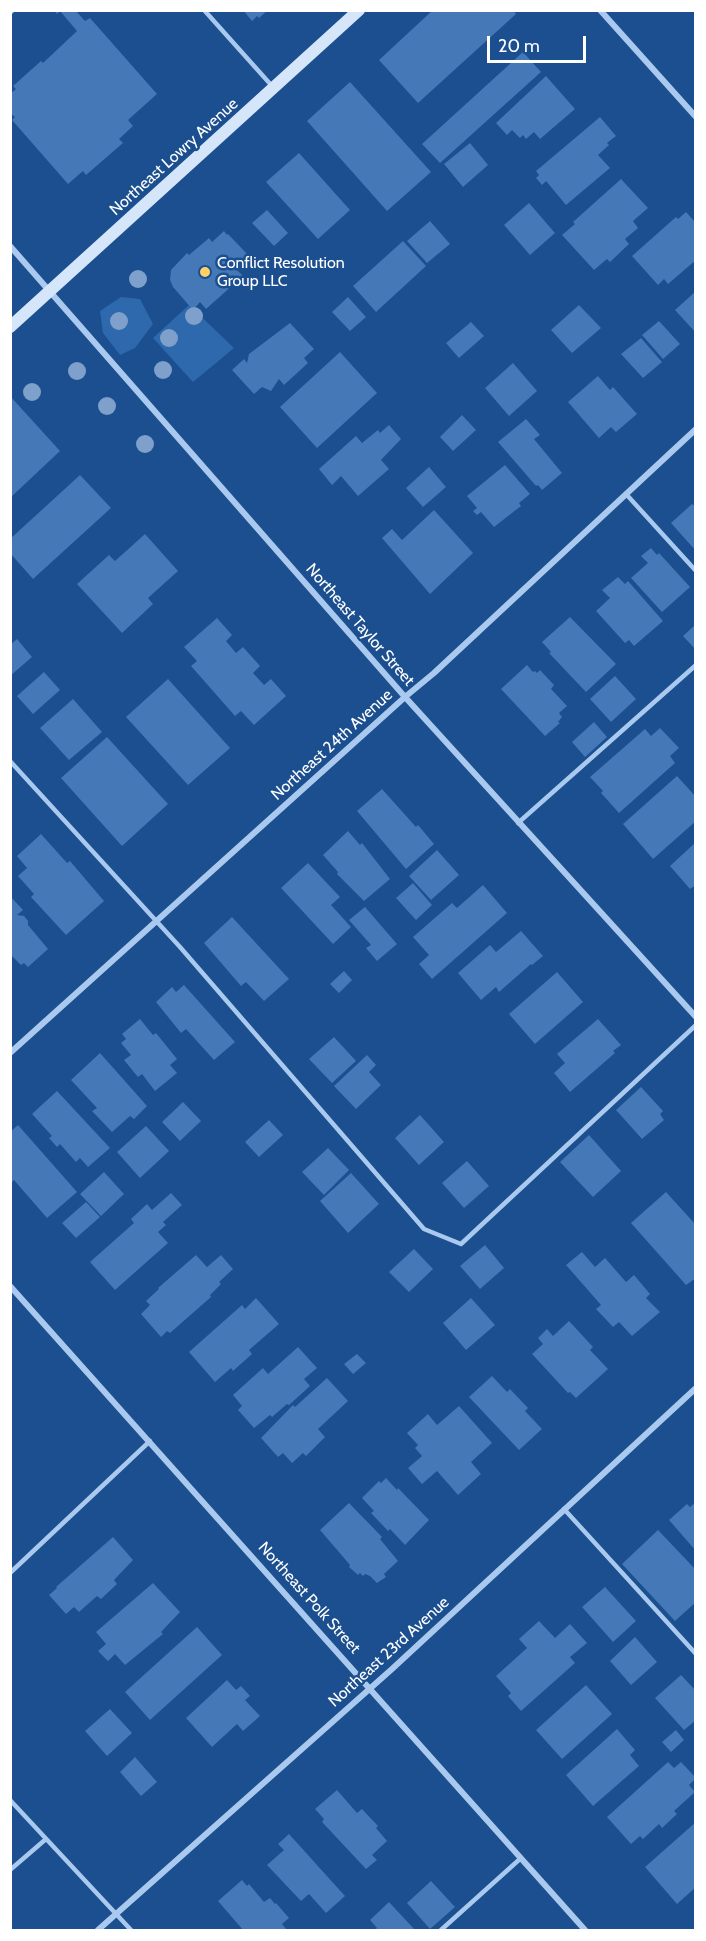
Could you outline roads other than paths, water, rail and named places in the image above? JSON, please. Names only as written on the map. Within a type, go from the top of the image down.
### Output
[{"type":"main road","name":"Northeast Lowry Avenue","points":[[10,327],[359,10]]},
{"type":"street","points":[[600,10],[696,117]]},
{"type":"street","name":"Northeast Taylor Street","points":[[10,246],[405,697],[696,1017]]},
{"type":"street","name":"Northeast 24th Avenue","points":[[10,1053],[434,673],[696,429]]},
{"type":"street","name":"Northeast Polk Street","points":[[10,1286],[585,1930]]},
{"type":"street","name":"Northeast 23rd Avenue","points":[[98,1930],[371,1688],[696,1388]]},
{"type":"lane","points":[[204,10],[274,88]]},
{"type":"lane","points":[[626,494],[696,571]]},
{"type":"lane","points":[[518,823],[696,665]]},
{"type":"lane","points":[[10,761],[156,921],[424,1229],[461,1244],[696,1025]]},
{"type":"lane","points":[[10,1573],[150,1441]]},
{"type":"lane","points":[[564,1509],[696,1654]]},
{"type":"lane","points":[[10,1800],[131,1930]]},
{"type":"lane","points":[[10,1870],[46,1839]]},
{"type":"lane","points":[[441,1930],[521,1858]]},
{"type":"place","name":"Conflict Resolution Group LLC","points":[[205,272]]}]
